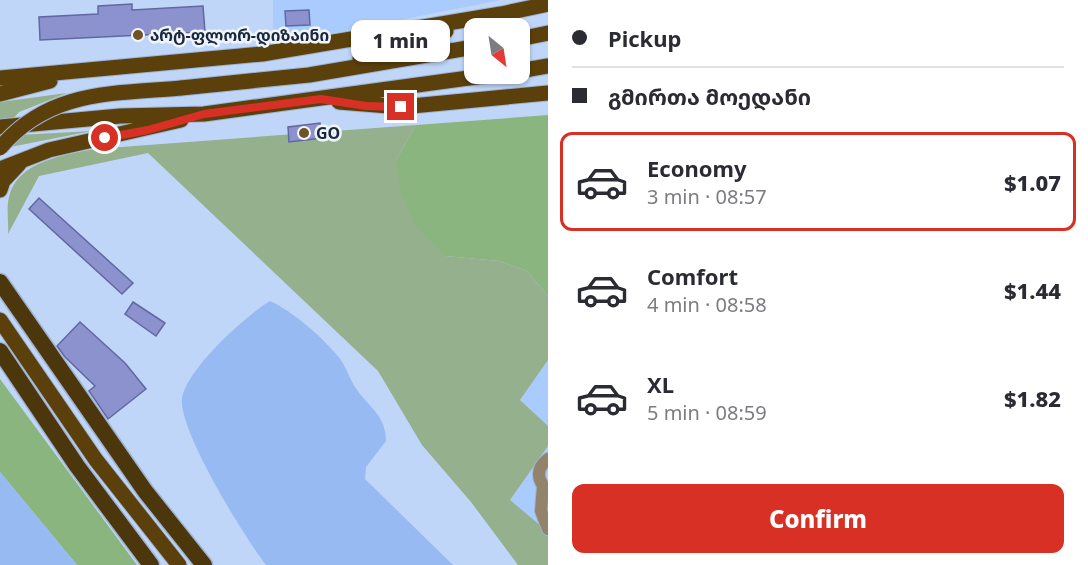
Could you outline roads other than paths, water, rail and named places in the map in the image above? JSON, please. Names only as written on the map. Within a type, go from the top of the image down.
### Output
[{"type":"highway","points":[[2,283],[145,491],[204,565]]},
{"type":"highway","points":[[0,351],[77,466],[151,565]]},
{"type":"main road","points":[[0,78],[76,73],[262,54],[548,4]]},
{"type":"main road","points":[[309,75],[501,14]]},
{"type":"main road","points":[[530,37],[548,33]]},
{"type":"main road","points":[[326,44],[464,40]]},
{"type":"main road","points":[[0,148],[27,122],[68,101],[94,96],[309,75],[464,49]]},
{"type":"main road","points":[[0,94],[76,73]]},
{"type":"main road","points":[[0,127],[120,116],[204,114],[464,79]]},
{"type":"main road","points":[[321,99],[366,106],[401,107],[548,93]]},
{"type":"main road","points":[[0,169],[49,150],[148,130],[204,114]]},
{"type":"main road","points":[[0,190],[12,169],[27,158]]},
{"type":"main road","points":[[0,320],[125,498],[179,565]]},
{"type":"street","points":[[548,459],[539,470],[545,488],[541,511],[548,529]]},
{"type":"place","name":"არტ-ფლორ-დიზაინი","points":[[138,35]]},
{"type":"place","name":"GO","points":[[304,133]]}]
